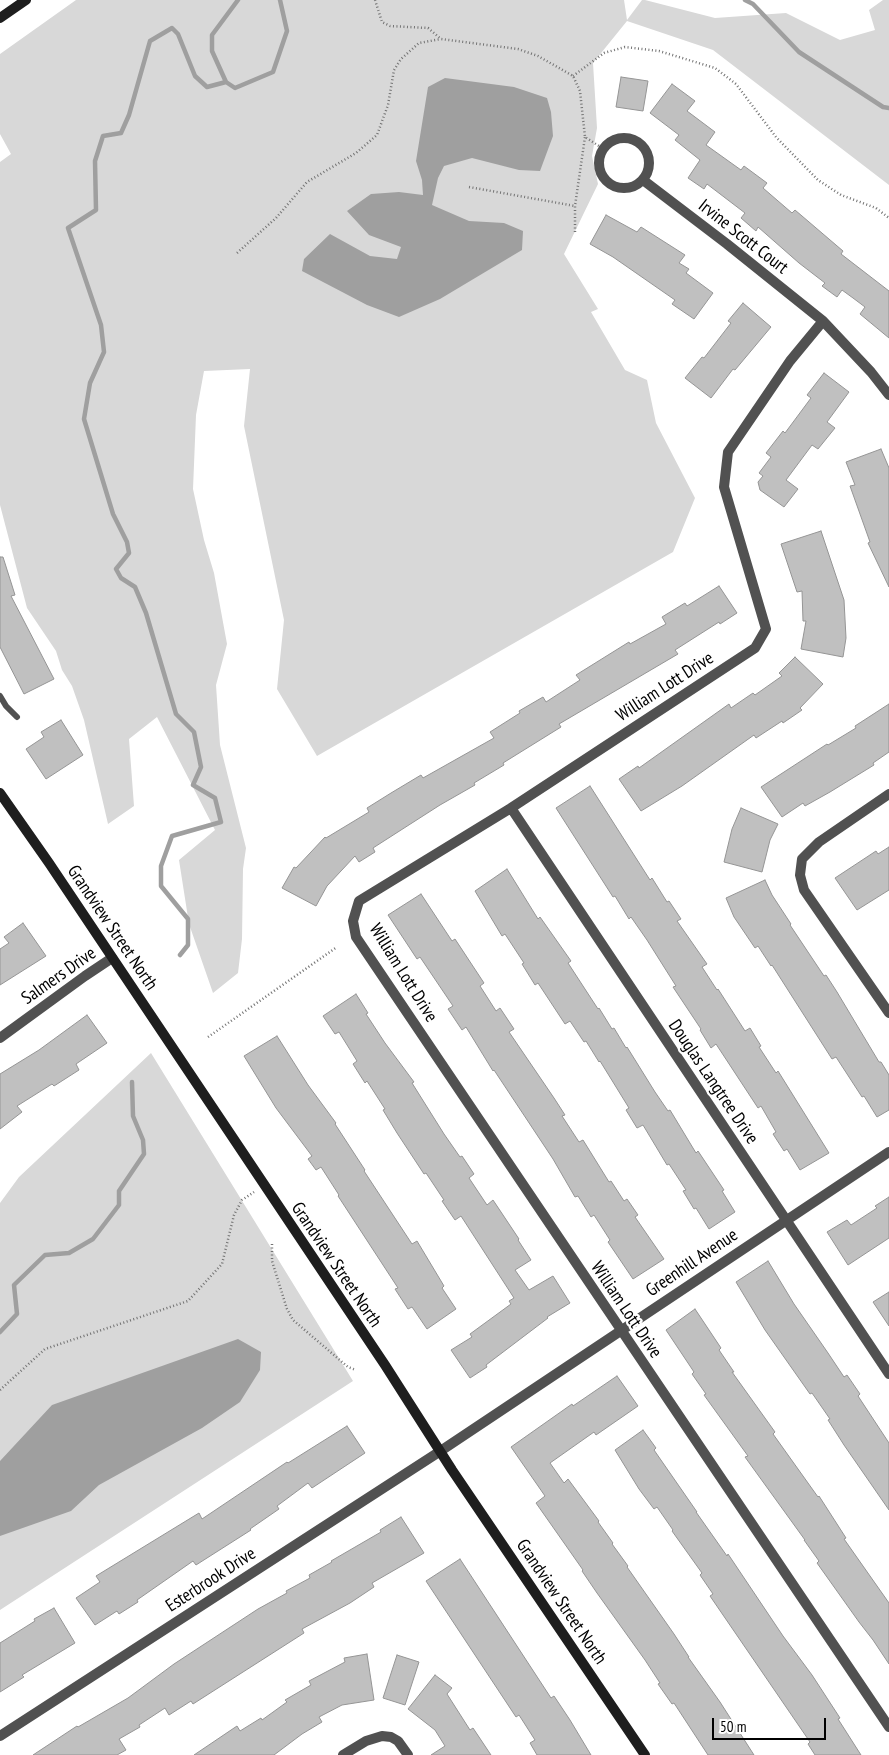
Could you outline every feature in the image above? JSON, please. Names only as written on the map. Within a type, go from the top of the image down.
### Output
[{"type":"street","points":[[0,18],[26,0]]},
{"type":"street","points":[[620,138],[640,143],[646,151],[649,161],[648,171],[643,180],[634,187],[623,189],[612,187],[604,180],[598,170],[598,158],[602,148],[610,141],[620,138]]},
{"type":"street","name":"Irvine Scott Court","points":[[643,180],[823,321],[871,372],[889,395]]},
{"type":"street","name":"William Lott Drive","points":[[823,321],[790,361],[728,452],[724,487],[766,629],[755,648],[511,808],[359,901],[353,921],[356,937],[889,1727]]},
{"type":"street","name":"Grandview Street North","points":[[0,793],[385,1365],[439,1452],[646,1755]]},
{"type":"street","points":[[889,794],[819,842],[802,859],[800,875],[804,890],[889,1013]]},
{"type":"street","name":"Douglas Langtree Drive","points":[[511,808],[889,1374]]},
{"type":"street","name":"Salmers Drive","points":[[0,1038],[112,958]]},
{"type":"street","name":"Greenhill Avenue","points":[[439,1452],[889,1152]]},
{"type":"street","name":"Esterbrook Drive","points":[[0,1736],[439,1452]]},
{"type":"street","points":[[343,1755],[366,1740],[382,1736],[391,1737],[398,1741],[408,1755]]},
{"type":"lane","points":[[0,696],[16,717]]},
{"type":"path","points":[[375,0],[382,22],[390,26],[428,28],[441,39]]},
{"type":"path","points":[[237,252],[276,218],[307,182],[356,153],[377,135],[388,105],[394,70],[418,43],[441,39],[518,49],[538,56],[573,76],[580,91],[585,137],[575,206],[575,232]]},
{"type":"path","points":[[573,76],[604,53],[625,47],[659,51],[715,68],[736,84],[776,137],[818,180],[841,195],[876,208],[889,218]]},
{"type":"path","points":[[585,137],[602,148]]},
{"type":"path","points":[[470,187],[575,206]]},
{"type":"path","points":[[208,1037],[337,947]]},
{"type":"path","points":[[0,1390],[45,1349],[188,1301],[222,1264],[234,1215],[242,1200],[264,1186]]},
{"type":"path","points":[[272,1244],[272,1262],[287,1309],[293,1320],[348,1367],[356,1370]]},
{"type":"shaded area","points":[[76,0],[624,0],[627,20],[642,0],[645,0],[715,18],[786,13],[840,40],[875,30],[869,10],[883,0],[889,0],[889,185],[713,50],[627,21],[593,63],[597,128],[592,156],[598,184],[564,254],[598,309],[591,312],[625,370],[647,380],[656,423],[695,498],[673,552],[317,756],[277,689],[284,620],[244,426],[250,369],[204,371],[196,415],[193,489],[204,540],[214,573],[227,644],[216,685],[220,745],[246,848],[243,869],[242,939],[238,973],[213,993],[189,924],[179,860],[215,830],[157,717],[129,739],[134,806],[108,824],[84,720],[72,686],[62,670],[56,651],[27,608],[0,505],[0,162],[11,154],[0,134],[0,54]]},
{"type":"shaded area","points":[[445,78],[514,87],[547,98],[551,112],[553,136],[540,171],[519,170],[472,158],[444,166],[438,178],[432,205],[469,221],[504,223],[523,231],[522,250],[440,299],[399,317],[367,305],[302,271],[304,259],[330,234],[370,256],[397,259],[401,247],[369,235],[347,211],[371,194],[399,192],[423,195],[422,180],[416,161],[428,87]]},
{"type":"shaded area","points":[[151,1053],[353,1381],[0,1610],[0,1203],[19,1177]]},
{"type":"shaded area","points":[[238,1339],[261,1352],[260,1370],[240,1402],[202,1428],[99,1485],[71,1511],[0,1536],[0,1461],[52,1405]]},
{"type":"building","points":[[621,77],[648,81],[643,111],[616,107]]},
{"type":"building","points":[[672,84],[695,101],[687,111],[715,132],[706,145],[741,170],[744,166],[767,183],[763,188],[792,213],[795,210],[843,251],[841,254],[889,291],[889,338],[860,314],[865,307],[842,290],[837,297],[822,286],[825,283],[758,227],[756,231],[741,218],[745,213],[707,184],[704,189],[688,178],[700,160],[675,140],[679,135],[650,113]]},
{"type":"building","points":[[606,215],[637,232],[641,227],[685,255],[679,263],[689,269],[686,273],[713,293],[694,319],[672,304],[675,300],[613,257],[590,244]]},
{"type":"building","points":[[743,303],[771,327],[735,370],[733,369],[711,398],[685,378],[702,357],[704,358],[731,323],[728,321]]},
{"type":"building","points":[[824,373],[849,392],[827,422],[835,428],[818,449],[812,445],[786,480],[798,489],[784,507],[760,490],[758,482],[763,476],[759,473],[771,457],[766,453],[783,431],[785,433],[811,398],[807,395]]},
{"type":"building","points":[[881,449],[889,468],[889,587],[868,543],[870,542],[850,486],[855,485],[846,462]]},
{"type":"building","points":[[821,531],[844,600],[846,638],[843,657],[801,649],[806,621],[803,621],[802,591],[797,592],[781,544]]},
{"type":"building","points":[[0,557],[3,557],[15,595],[11,596],[54,679],[24,694],[0,647]]},
{"type":"building","points":[[719,586],[737,613],[675,650],[678,654],[559,724],[561,727],[503,763],[504,765],[474,783],[475,785],[373,848],[375,852],[359,862],[355,856],[327,886],[316,906],[282,888],[294,867],[296,868],[325,837],[369,812],[367,808],[421,775],[423,778],[494,738],[490,732],[520,713],[519,711],[543,697],[546,702],[580,680],[576,675],[629,642],[630,644],[666,624],[662,617],[685,603],[687,606]]},
{"type":"building","points":[[795,657],[823,684],[800,708],[802,710],[756,738],[754,735],[682,786],[641,811],[619,779],[638,766],[639,768],[729,704],[731,708],[753,693],[755,695],[782,676],[779,673]]},
{"type":"building","points":[[889,704],[889,752],[873,763],[874,765],[830,792],[805,806],[803,803],[782,817],[761,787],[827,744],[856,728],[855,726]]},
{"type":"building","points":[[61,720],[83,755],[46,779],[26,749],[44,737],[41,732]]},
{"type":"building","points":[[590,786],[650,880],[652,878],[667,902],[669,901],[681,919],[677,921],[707,964],[702,967],[745,1031],[750,1028],[761,1046],[759,1047],[776,1073],[778,1071],[829,1153],[800,1170],[787,1149],[784,1151],[773,1134],[776,1132],[761,1106],[758,1108],[716,1044],[711,1048],[701,1029],[673,987],[676,986],[647,940],[631,917],[629,919],[615,896],[613,897],[556,808]]},
{"type":"building","points":[[741,808],[778,824],[770,840],[762,872],[724,862],[732,829]]},
{"type":"building","points":[[889,847],[889,890],[857,910],[835,878],[876,851],[878,854]]},
{"type":"building","points":[[507,869],[538,919],[540,917],[571,961],[568,963],[598,1009],[612,1029],[614,1028],[655,1092],[668,1111],[670,1110],[696,1153],[698,1151],[724,1190],[722,1191],[735,1212],[709,1229],[696,1208],[694,1209],[683,1191],[686,1190],[669,1164],[667,1165],[643,1125],[637,1128],[626,1110],[629,1108],[600,1061],[570,1021],[565,1024],[538,983],[535,985],[522,964],[524,963],[505,934],[502,936],[475,891]]},
{"type":"building","points":[[765,880],[790,925],[824,976],[826,975],[879,1062],[881,1062],[889,1075],[889,1110],[877,1117],[836,1057],[832,1059],[772,965],[758,946],[755,948],[734,917],[726,898]]},
{"type":"building","points":[[421,894],[452,941],[455,939],[484,983],[480,986],[496,1011],[500,1008],[514,1029],[509,1032],[565,1115],[562,1116],[579,1142],[583,1140],[609,1182],[611,1181],[624,1201],[627,1199],[638,1215],[635,1217],[664,1259],[633,1279],[608,1242],[610,1240],[594,1215],[591,1217],[578,1196],[575,1197],[553,1159],[493,1071],[466,1027],[462,1030],[448,1009],[453,1006],[420,957],[417,959],[388,915]]},
{"type":"building","points":[[23,923],[46,956],[0,985],[0,949],[9,943],[4,937]]},
{"type":"building","points":[[356,994],[368,1013],[366,1014],[385,1043],[414,1082],[412,1083],[444,1134],[474,1174],[469,1178],[487,1205],[493,1200],[519,1239],[531,1260],[515,1270],[529,1290],[553,1276],[570,1303],[547,1317],[486,1365],[487,1367],[470,1378],[451,1350],[472,1337],[470,1334],[511,1304],[509,1301],[514,1298],[461,1216],[455,1220],[442,1201],[444,1200],[397,1133],[383,1110],[385,1109],[367,1081],[365,1083],[353,1064],[357,1061],[339,1032],[335,1034],[323,1016]]},
{"type":"building","points":[[87,1015],[107,1043],[76,1064],[79,1070],[17,1106],[22,1112],[0,1129],[0,1074],[39,1050]]},
{"type":"building","points":[[277,1036],[308,1085],[336,1123],[364,1171],[412,1244],[417,1241],[444,1286],[442,1288],[456,1309],[427,1329],[412,1307],[408,1309],[395,1289],[398,1288],[321,1167],[316,1170],[308,1159],[312,1156],[276,1108],[244,1056]]},
{"type":"building","points":[[889,1197],[889,1238],[848,1265],[827,1232],[847,1220],[851,1225],[877,1208],[875,1206]]},
{"type":"building","points":[[768,1261],[794,1304],[844,1377],[847,1375],[860,1394],[858,1396],[889,1443],[889,1510],[844,1445],[828,1420],[830,1419],[765,1330],[736,1282]]},
{"type":"building","points":[[889,1292],[889,1326],[873,1302]]},
{"type":"building","points":[[695,1309],[721,1348],[719,1350],[734,1372],[732,1372],[775,1432],[773,1434],[819,1496],[846,1538],[844,1539],[889,1603],[889,1664],[817,1563],[819,1561],[805,1540],[745,1457],[748,1456],[704,1395],[706,1394],[692,1374],[694,1372],[666,1330]]},
{"type":"building","points":[[617,1376],[638,1406],[596,1435],[594,1432],[550,1463],[564,1483],[568,1479],[599,1521],[627,1567],[754,1755],[708,1755],[674,1703],[672,1704],[658,1684],[660,1683],[645,1660],[536,1503],[545,1496],[511,1447],[572,1404],[573,1406]]},
{"type":"building","points":[[347,1426],[365,1453],[312,1488],[308,1483],[277,1506],[279,1509],[251,1530],[196,1565],[193,1561],[137,1600],[138,1602],[119,1614],[117,1611],[95,1625],[76,1598],[100,1582],[96,1576],[199,1513],[202,1519],[287,1462]]},
{"type":"building","points":[[643,1430],[656,1448],[654,1450],[696,1512],[727,1556],[728,1554],[783,1636],[812,1675],[861,1755],[815,1755],[808,1744],[810,1742],[710,1596],[713,1594],[700,1575],[702,1573],[657,1507],[654,1509],[639,1489],[615,1450]]},
{"type":"building","points":[[401,1517],[424,1553],[372,1583],[374,1587],[350,1603],[302,1629],[304,1633],[193,1704],[191,1701],[169,1715],[165,1708],[139,1725],[140,1727],[119,1739],[126,1750],[117,1755],[33,1755],[77,1726],[128,1698],[174,1664],[258,1609],[287,1593],[286,1591],[310,1578],[309,1575],[381,1532],[380,1530]]},
{"type":"building","points":[[460,1559],[551,1698],[554,1696],[591,1755],[537,1755],[530,1743],[535,1740],[519,1715],[516,1717],[426,1581]]},
{"type":"building","points":[[54,1608],[75,1643],[22,1675],[24,1677],[0,1692],[0,1643],[35,1621],[34,1619]]},
{"type":"building","points":[[367,1654],[374,1700],[342,1705],[319,1717],[322,1722],[274,1755],[194,1755],[237,1726],[240,1731],[261,1718],[262,1720],[287,1702],[285,1700],[311,1685],[309,1681],[345,1662],[344,1658]]},
{"type":"building","points":[[397,1655],[419,1662],[405,1705],[383,1698]]},
{"type":"building","points":[[435,1675],[452,1688],[447,1694],[470,1730],[473,1728],[491,1755],[431,1755],[445,1746],[435,1730],[408,1709]]},
{"type":"waterway","points":[[238,0],[212,35],[212,51],[226,82],[235,88],[273,72],[287,31],[280,0]]},
{"type":"waterway","points":[[745,0],[753,4],[799,52],[883,107],[889,108]]},
{"type":"waterway","points":[[180,955],[188,945],[188,919],[161,886],[161,866],[172,836],[221,822],[215,798],[193,785],[201,767],[194,732],[176,714],[146,613],[135,587],[121,578],[116,569],[129,553],[127,542],[113,514],[84,419],[90,383],[104,352],[101,325],[68,228],[96,210],[95,161],[103,136],[121,133],[129,115],[150,41],[172,28],[178,34],[195,76],[207,87],[226,82]]},
{"type":"waterway","points":[[0,1332],[17,1314],[14,1285],[45,1255],[69,1253],[93,1239],[119,1205],[119,1191],[144,1154],[143,1140],[133,1116],[132,1082]]}]
